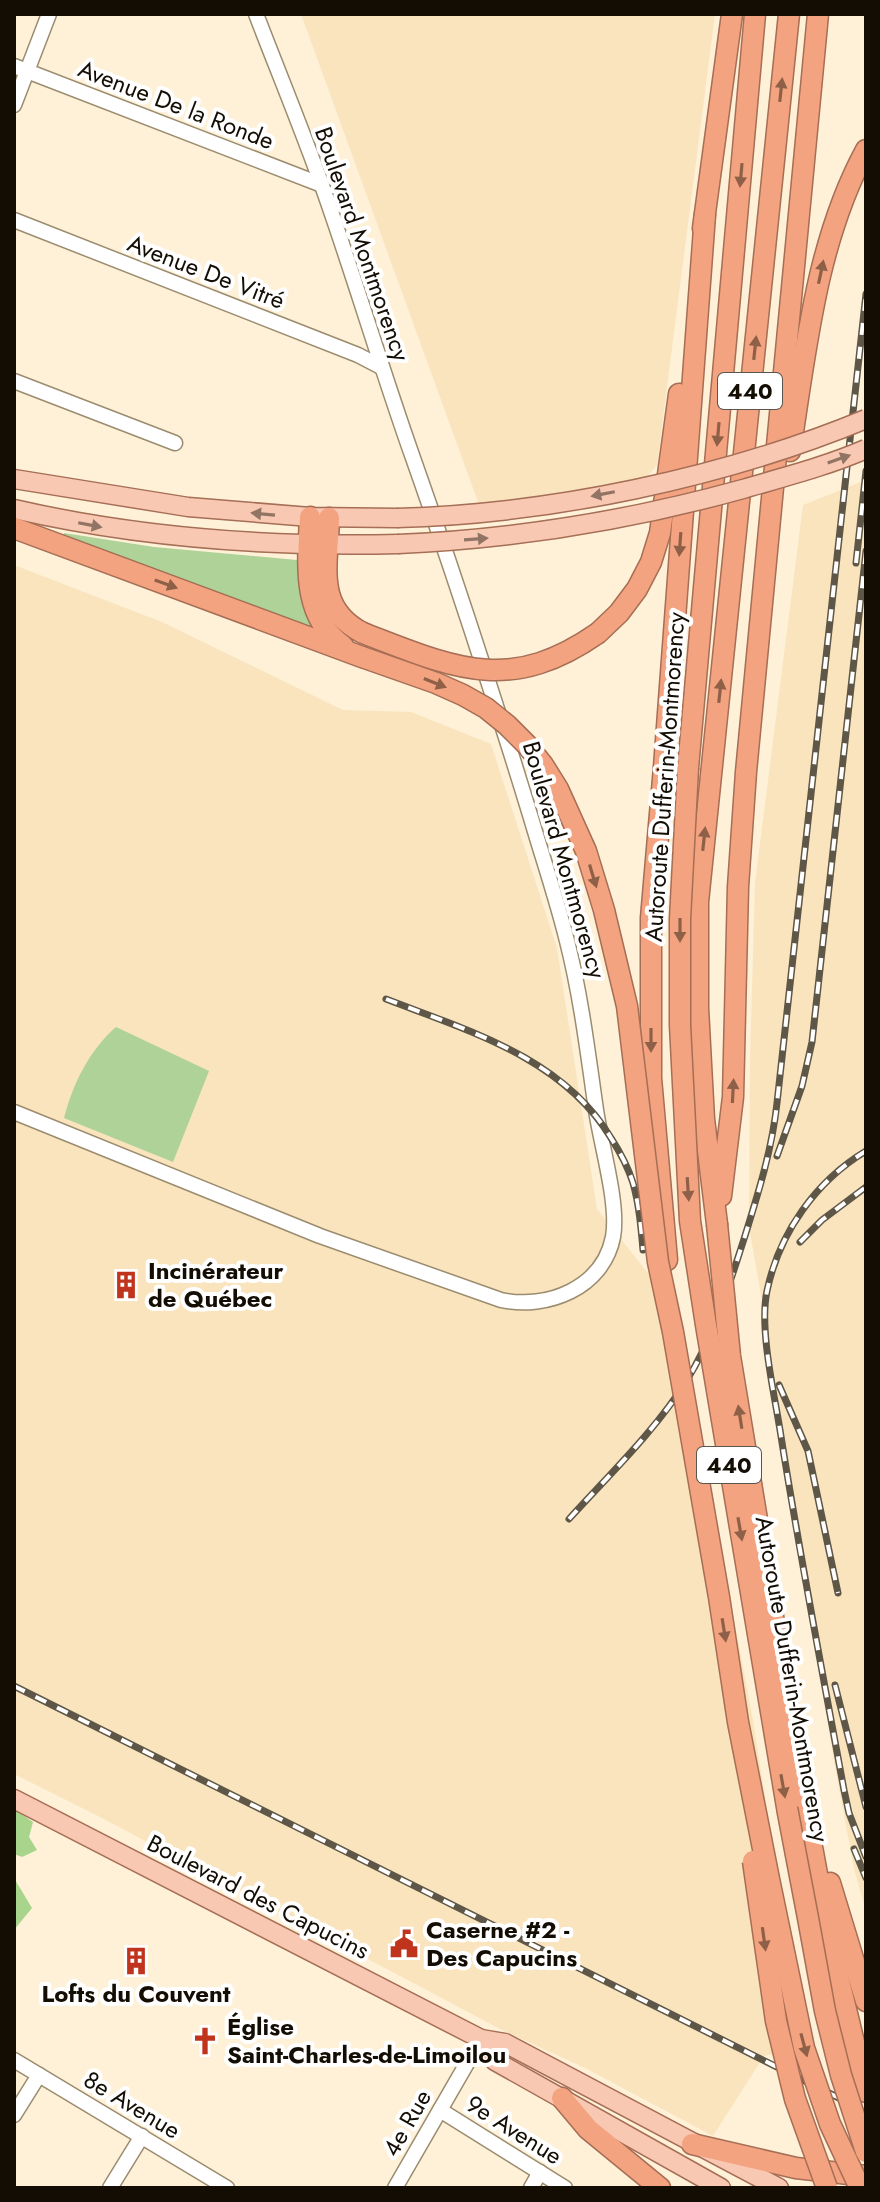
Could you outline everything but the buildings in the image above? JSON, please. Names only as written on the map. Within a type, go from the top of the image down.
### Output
[{"type":"highway","points":[[319,545],[331,600],[341,618],[363,633],[465,669],[496,671],[524,668],[550,660],[575,649],[619,613],[637,589],[651,562],[660,533],[732,14]]},
{"type":"highway","name":"Autoroute Dufferin-Montmorency","points":[[755,14],[684,810],[680,1025],[690,1221],[805,1903],[828,2024],[866,2152]]},
{"type":"highway","name":"Autoroute Dufferin-Montmorency","points":[[789,14],[698,902],[697,963],[704,1119],[730,1356],[829,1939],[866,2092]]},
{"type":"highway","points":[[717,1224],[733,1097],[738,887],[746,772],[818,14]]},
{"type":"highway","points":[[761,625],[826,252],[843,198],[866,150]]},
{"type":"highway","points":[[673,1332],[651,1078],[651,918],[705,215]]},
{"type":"highway","points":[[319,518],[319,545],[309,592],[313,607],[326,630],[357,655]]},
{"type":"highway","points":[[14,528],[436,683],[486,708],[517,735],[543,765],[570,814],[586,851],[604,910],[627,1006],[658,1262],[673,1332],[738,1722],[804,2048],[830,2124],[860,2188]]},
{"type":"highway","points":[[738,1722],[744,1795],[776,2021],[795,2099],[827,2188]]},
{"type":"highway","points":[[803,1798],[866,2001]]},
{"type":"highway","points":[[562,2098],[588,2129],[660,2188]]},
{"type":"highway","points":[[692,2144],[796,2168],[866,2176]]},
{"type":"main road","points":[[14,479],[188,507],[319,518],[432,517],[578,499],[641,487],[709,471],[866,419]]},
{"type":"main road","points":[[14,509],[102,527],[157,534],[319,545],[485,539],[625,517],[748,487],[866,449]]},
{"type":"main road","name":"Boulevard des Capucins","points":[[14,1799],[481,2039],[505,2043],[779,2188]]},
{"type":"main road","name":"Boulevard des Capucins","points":[[481,2039],[495,2061],[721,2188]]},
{"type":"street","points":[[14,105],[20,69],[49,14]]},
{"type":"street","name":"Boulevard Montmorency","points":[[14,1112],[320,1236],[520,1304],[563,1296],[587,1280],[604,1260],[613,1237],[614,1211],[567,941],[460,592],[381,367],[322,185],[256,14]]},
{"type":"street","name":"Avenue De la Ronde","points":[[20,69],[322,185]]},
{"type":"street","name":"Avenue De Vitré","points":[[14,220],[358,355],[381,367]]},
{"type":"street","points":[[14,381],[175,443]]},
{"type":"street","name":"4e Rue","points":[[395,2188],[481,2039]]},
{"type":"street","name":"8e Avenue","points":[[14,2060],[227,2188]]},
{"type":"street","points":[[14,2115],[39,2075]]},
{"type":"street","name":"9e Avenue","points":[[440,2110],[565,2188]]},
{"type":"street","points":[[110,2188],[142,2136]]},
{"type":"street","points":[[531,2188],[540,2172]]},
{"type":"shaded area","points":[[301,14],[715,14],[657,465],[641,484],[503,507],[478,502]]},
{"type":"shaded area","points":[[866,480],[866,1911],[854,1869],[834,1761],[749,1227],[755,883],[803,505]]},
{"type":"shaded area","points":[[14,565],[162,622],[343,710],[411,712],[491,744],[557,948],[597,1209],[675,1307],[753,1720],[804,2048],[764,2056],[713,2136],[585,2068],[502,2030],[14,1774]]},
{"type":"green space","points":[[64,533],[154,547],[297,560],[320,630],[316,637],[63,541]]},
{"type":"green space","points":[[116,1027],[209,1071],[173,1162],[64,1118],[83,1068]]},
{"type":"green space","points":[[14,1809],[33,1822],[29,1837],[37,1850],[22,1857],[14,1854]]},
{"type":"green space","points":[[14,1878],[32,1908],[14,1930]]},
{"type":"railway","points":[[569,1519],[647,1434],[675,1399],[697,1363],[726,1294],[768,1155],[777,1103],[866,294]]},
{"type":"railway","points":[[856,563],[866,471]]},
{"type":"railway","points":[[777,1156],[802,1086],[812,1042],[866,551]]},
{"type":"railway","points":[[386,999],[512,1050],[541,1067],[591,1110],[611,1138],[633,1183],[643,1250]]},
{"type":"railway","points":[[866,1151],[831,1177],[802,1210],[780,1249],[765,1306],[768,1360],[844,1790],[849,1813],[866,1857]]},
{"type":"railway","points":[[800,1242],[822,1220],[866,1187]]},
{"type":"railway","points":[[779,1385],[808,1451],[838,1593]]},
{"type":"railway","points":[[835,1685],[866,1807]]},
{"type":"railway","points":[[14,1686],[866,2114]]},
{"type":"railway","points":[[854,1849],[866,1878]]},
{"type":"place","name":"Incinérateur de Québec","points":[[126,1285]]},
{"type":"place","name":"Caserne #2 - Des Capucins","points":[[404,1944]]},
{"type":"place","name":"Lofts du Couvent","points":[[136,1961]]},
{"type":"place","name":"Église Saint-Charles-de-Limoilou","points":[[205,2041]]}]
